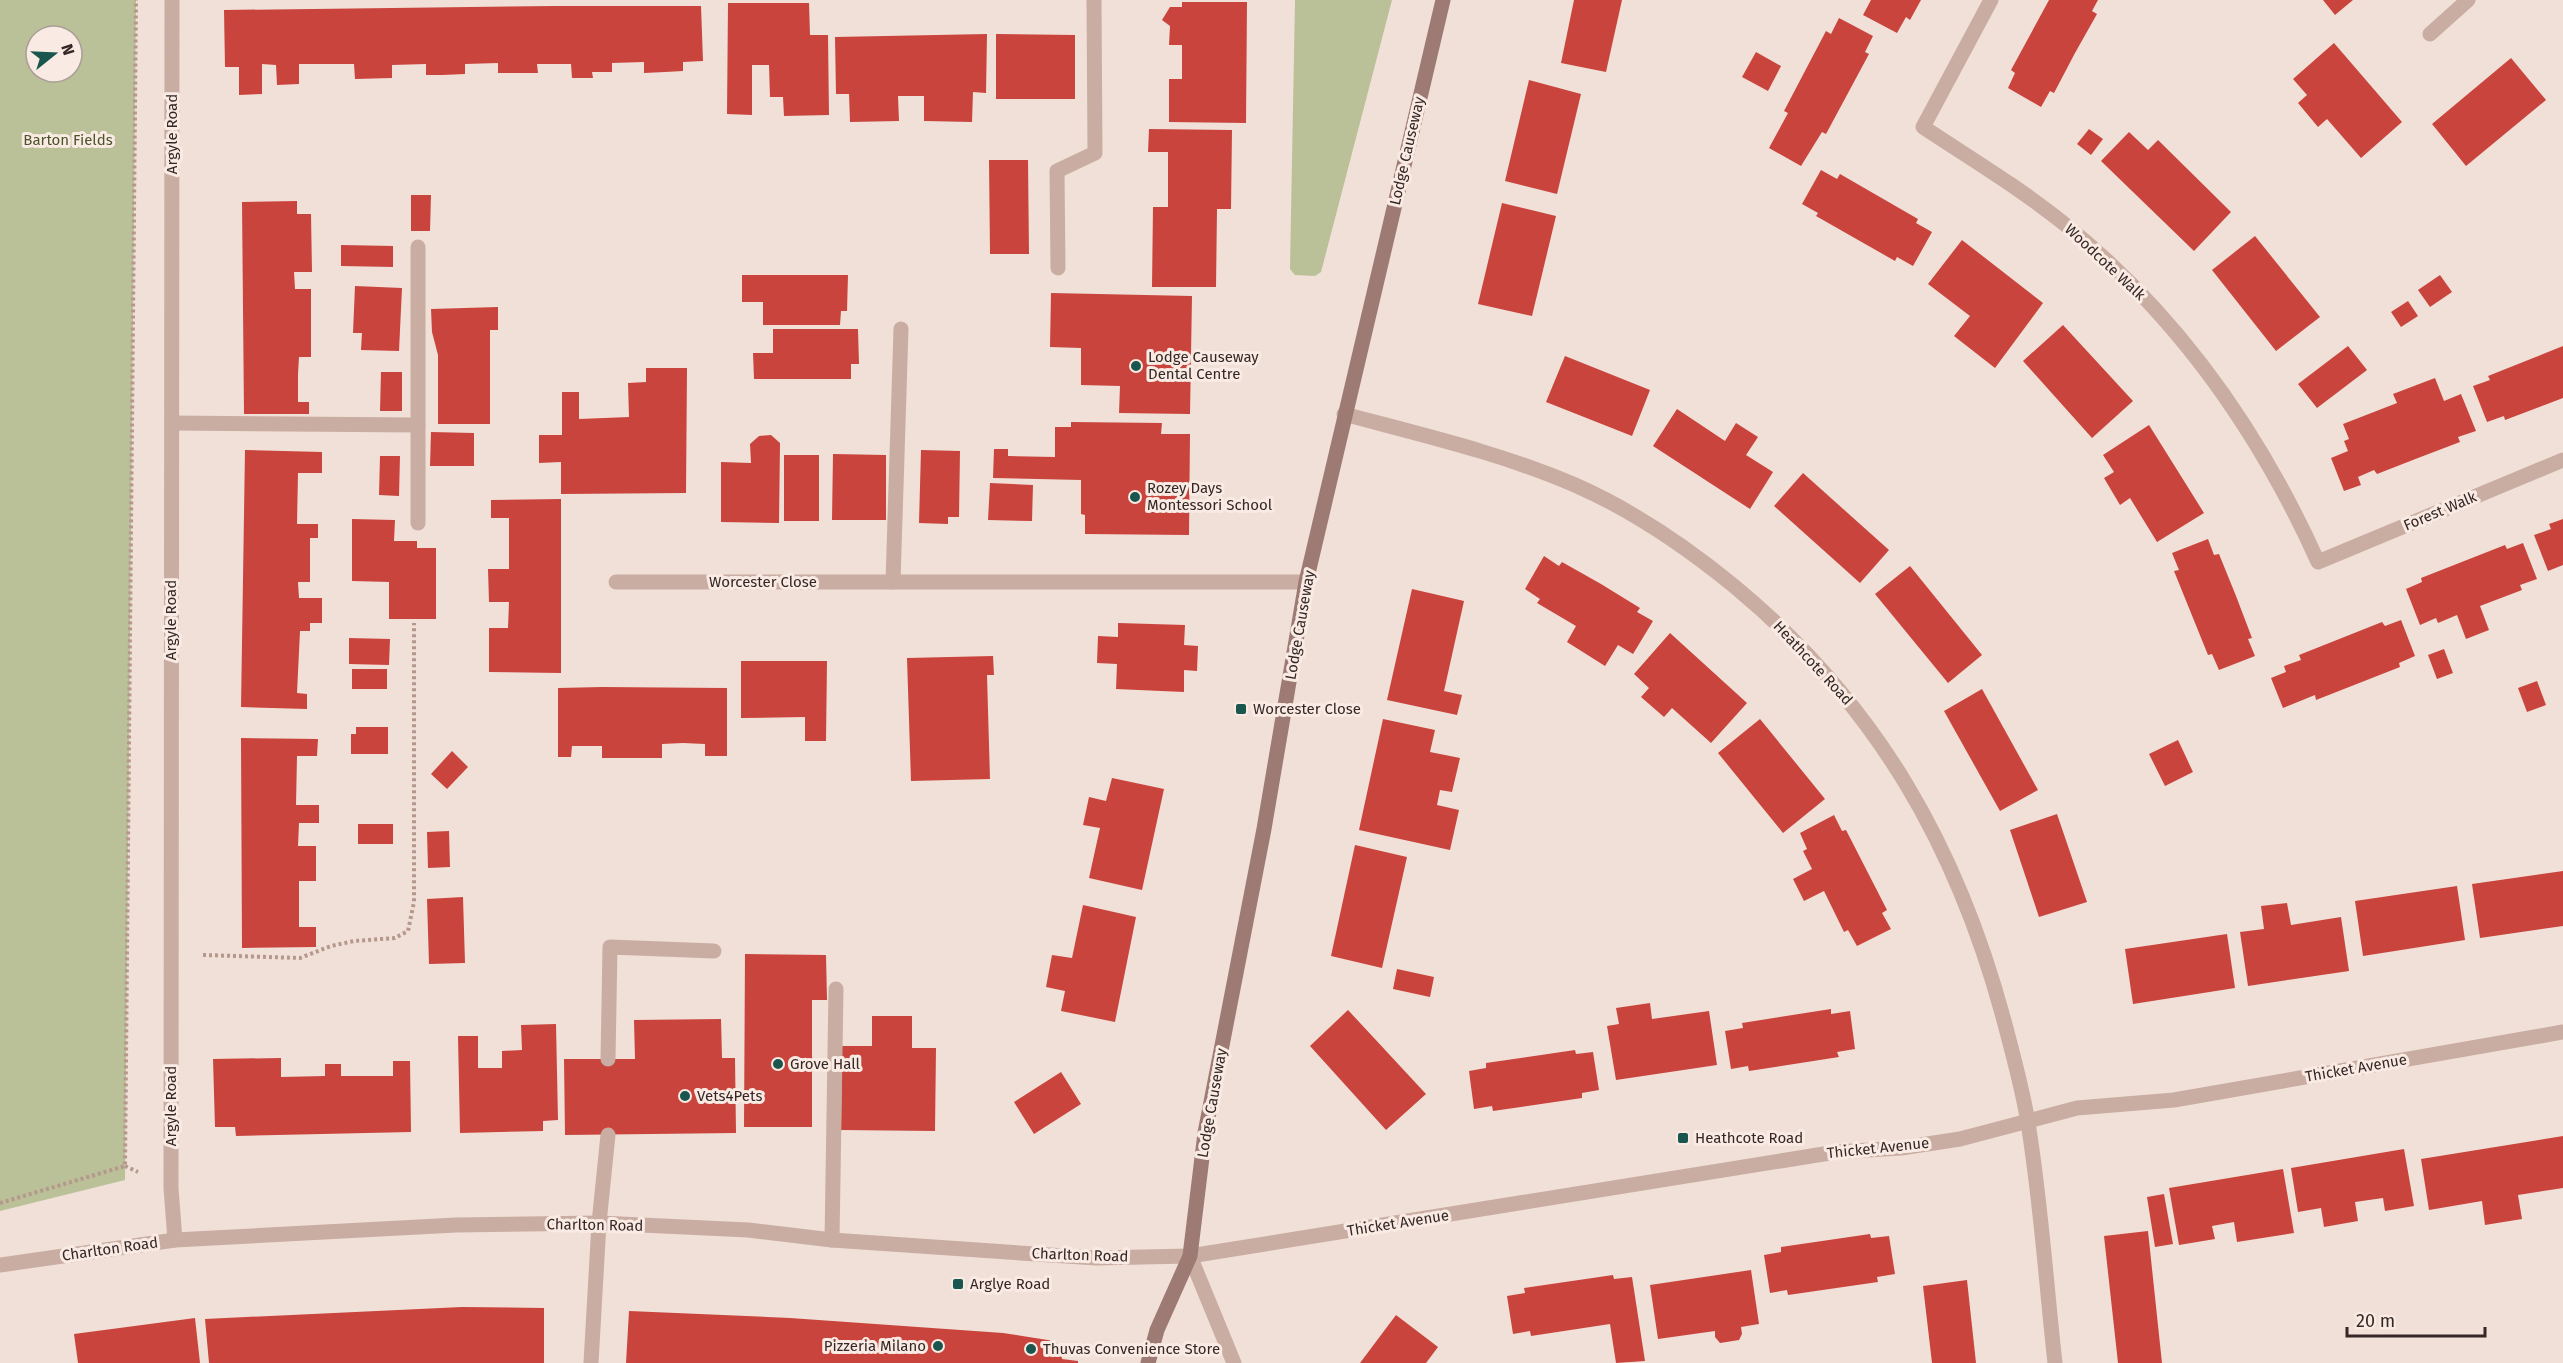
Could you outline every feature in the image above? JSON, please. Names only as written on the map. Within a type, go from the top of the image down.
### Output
[{"type":"main road","name":"Lodge Causeway","points":[[1148,1363],[1157,1330],[1190,1256],[1205,1133],[1266,818],[1306,582],[1443,0]]},
{"type":"street","name":"Argyle Road","points":[[172,0],[171,1188],[175,1240]]},
{"type":"street","points":[[1058,268],[1057,171],[1095,153],[1094,0]]},
{"type":"street","name":"Woodcote Walk","points":[[1990,0],[1923,127],[2064,223],[2139,293],[2174,330],[2201,363],[2253,436],[2297,516],[2318,562]]},
{"type":"street","points":[[2430,34],[2468,0]]},
{"type":"street","points":[[418,247],[418,523]]},
{"type":"street","points":[[893,582],[902,329]]},
{"type":"street","name":"Heathcote Road","points":[[1344,414],[1480,450],[1528,466],[1576,485],[1628,511],[1719,574],[1797,642],[1834,681],[1867,724],[1900,772],[1926,817],[1973,922],[1992,977],[2028,1122],[2055,1363]]},
{"type":"street","points":[[171,423],[418,425]]},
{"type":"street","name":"Forest Walk","points":[[2318,562],[2563,460]]},
{"type":"street","name":"Worcester Close","points":[[616,582],[1306,582]]},
{"type":"street","points":[[608,1059],[610,947],[714,951]]},
{"type":"street","points":[[832,1240],[836,989]]},
{"type":"street","name":"Thicket Avenue","points":[[1190,1256],[1836,1152],[1901,1148],[1960,1138],[2078,1108],[2174,1100],[2563,1032]]},
{"type":"street","points":[[591,1363],[599,1223],[608,1135]]},
{"type":"street","name":"Charlton Road","points":[[0,1265],[175,1240],[456,1225],[599,1223],[748,1230],[832,1240],[1096,1258],[1190,1256]]},
{"type":"street","points":[[1190,1256],[1234,1363]]},
{"type":"path","points":[[0,1203],[125,1166],[136,0]]},
{"type":"path","points":[[171,954],[300,958],[331,946],[354,941],[395,938],[408,931],[414,902],[414,623]]},
{"type":"green space","name":"Barton Fields","points":[[0,0],[136,0],[125,1180],[0,1211]]},
{"type":"green space","points":[[1295,0],[1392,0],[1321,272],[1315,276],[1295,275],[1290,269]]},
{"type":"building","points":[[1574,0],[1622,0],[1606,72],[1561,63]]},
{"type":"building","points":[[1871,0],[1921,0],[1910,20],[1906,17],[1897,33],[1863,15]]},
{"type":"building","points":[[2049,0],[2098,0],[2092,11],[2097,14],[2054,93],[2050,91],[2041,107],[2008,88],[2015,73],[2011,70]]},
{"type":"building","points":[[2323,0],[2353,0],[2335,15]]},
{"type":"building","points":[[1182,2],[1247,2],[1246,123],[1169,122],[1169,79],[1182,79],[1182,45],[1169,45],[1170,26],[1162,20],[1170,7],[1182,7]]},
{"type":"building","points":[[728,3],[809,3],[810,35],[828,35],[829,115],[784,116],[783,97],[770,97],[769,65],[752,65],[752,115],[727,114]]},
{"type":"building","points":[[701,6],[703,61],[683,62],[683,71],[644,73],[644,62],[612,63],[612,72],[592,72],[593,78],[572,78],[571,64],[537,64],[538,73],[498,73],[498,63],[465,64],[465,74],[442,75],[426,75],[426,64],[392,65],[392,78],[355,79],[354,64],[299,64],[299,84],[277,85],[276,65],[262,64],[262,94],[239,95],[239,67],[225,67],[224,10]]},
{"type":"building","points":[[1839,18],[1873,36],[1865,52],[1869,54],[1826,134],[1822,132],[1801,166],[1769,148],[1788,113],[1784,111],[1826,31],[1831,34]]},
{"type":"building","points":[[987,34],[986,93],[973,92],[972,122],[924,121],[924,96],[898,96],[899,121],[850,122],[849,94],[836,94],[835,37]]},
{"type":"building","points":[[996,34],[1075,35],[1075,99],[996,99]]},
{"type":"building","points":[[2334,43],[2402,122],[2361,158],[2327,119],[2318,127],[2298,103],[2307,95],[2293,79]]},
{"type":"building","points":[[1756,52],[1781,66],[1768,91],[1742,77]]},
{"type":"building","points":[[2511,58],[2546,100],[2466,166],[2432,124]]},
{"type":"building","points":[[1529,80],[1581,94],[1557,194],[1505,181]]},
{"type":"building","points":[[1149,129],[1232,130],[1231,209],[1217,209],[1216,287],[1152,287],[1153,207],[1168,207],[1168,152],[1148,152]]},
{"type":"building","points":[[2089,129],[2103,139],[2091,155],[2077,144]]},
{"type":"building","points":[[2129,132],[2148,150],[2158,140],[2231,212],[2194,251],[2101,161]]},
{"type":"building","points":[[989,160],[1028,160],[1029,254],[990,254]]},
{"type":"building","points":[[1821,170],[1837,179],[1840,174],[1918,219],[1916,223],[1932,232],[1913,266],[1897,257],[1895,261],[1816,216],[1818,213],[1802,204]]},
{"type":"building","points":[[411,195],[431,195],[430,231],[411,231]]},
{"type":"building","points":[[297,201],[297,214],[311,214],[312,272],[294,272],[295,289],[311,289],[311,357],[299,357],[298,374],[298,402],[309,402],[309,414],[244,414],[242,202]]},
{"type":"building","points":[[1502,203],[1556,216],[1532,316],[1478,304]]},
{"type":"building","points":[[2255,236],[2320,317],[2276,351],[2212,270]]},
{"type":"building","points":[[1962,240],[2043,303],[1995,368],[1954,336],[1970,316],[1928,284]]},
{"type":"building","points":[[341,245],[393,246],[393,267],[341,266]]},
{"type":"building","points":[[742,275],[848,275],[847,311],[841,311],[840,325],[763,325],[763,302],[742,302]]},
{"type":"building","points":[[2440,275],[2452,292],[2430,307],[2418,290]]},
{"type":"building","points":[[355,286],[402,288],[399,351],[361,350],[362,333],[353,333]]},
{"type":"building","name":"Lodge Causeway Dental Centre","points":[[1051,293],[1192,296],[1190,414],[1119,413],[1120,386],[1081,385],[1081,348],[1050,347]]},
{"type":"building","points":[[2408,301],[2418,316],[2401,327],[2391,312]]},
{"type":"building","points":[[498,307],[498,330],[490,330],[490,424],[438,424],[438,355],[432,332],[431,309]]},
{"type":"building","points":[[2063,325],[2133,401],[2092,438],[2023,361]]},
{"type":"building","points":[[773,329],[858,329],[859,364],[851,364],[851,379],[754,379],[753,353],[773,353]]},
{"type":"building","points":[[2348,346],[2367,370],[2317,408],[2298,384]]},
{"type":"building","points":[[2563,346],[2563,398],[2505,420],[2504,416],[2487,422],[2473,386],[2490,380],[2488,376]]},
{"type":"building","points":[[1565,356],[1650,390],[1632,436],[1546,402]]},
{"type":"building","points":[[646,368],[687,368],[686,493],[561,494],[561,462],[539,463],[539,435],[562,435],[562,392],[579,392],[579,419],[629,417],[628,383],[646,382]]},
{"type":"building","points":[[381,372],[402,372],[402,411],[380,411]]},
{"type":"building","points":[[2435,378],[2444,401],[2461,394],[2476,431],[2458,437],[2460,442],[2377,474],[2374,470],[2358,477],[2361,485],[2344,491],[2331,458],[2348,451],[2344,441],[2349,439],[2343,424],[2397,403],[2393,394]]},
{"type":"building","points":[[1677,409],[1725,441],[1736,423],[1758,437],[1746,455],[1773,472],[1750,509],[1653,446]]},
{"type":"building","points":[[1071,422],[1162,423],[1161,434],[1190,434],[1189,535],[1085,534],[1085,515],[1081,514],[1081,480],[993,478],[994,449],[1008,449],[1008,456],[1055,457],[1055,427],[1071,427]]},
{"type":"building","points":[[2149,425],[2204,513],[2157,542],[2130,498],[2120,505],[2104,478],[2114,472],[2103,455]]},
{"type":"building","points":[[431,432],[474,433],[474,466],[430,466]]},
{"type":"building","points":[[771,435],[780,443],[779,523],[721,522],[721,462],[751,463],[750,444],[759,436]]},
{"type":"building","points":[[245,450],[322,452],[322,473],[298,473],[297,524],[318,524],[318,538],[310,538],[310,582],[298,582],[299,598],[322,598],[322,623],[310,623],[310,631],[300,631],[297,693],[307,694],[307,709],[241,707]]},
{"type":"building","points":[[921,450],[960,451],[959,517],[948,517],[948,524],[919,523]]},
{"type":"building","points":[[833,454],[886,455],[886,520],[832,520]]},
{"type":"building","points":[[784,455],[819,455],[819,521],[784,521]]},
{"type":"building","points":[[380,456],[400,456],[399,496],[379,495]]},
{"type":"building","points":[[1803,473],[1889,550],[1860,583],[1774,506]]},
{"type":"building","points":[[990,483],[1033,485],[1032,521],[988,520]]},
{"type":"building","points":[[561,499],[561,673],[489,672],[489,628],[508,628],[509,602],[489,602],[488,569],[509,569],[509,518],[491,518],[491,500]]},
{"type":"building","points":[[352,519],[395,520],[394,541],[417,541],[417,548],[436,548],[436,619],[389,619],[389,582],[352,581]]},
{"type":"building","points":[[2563,519],[2563,565],[2548,571],[2534,535],[2551,529],[2549,524]]},
{"type":"building","points":[[2208,539],[2214,555],[2219,554],[2236,596],[2252,638],[2248,639],[2255,656],[2219,670],[2212,654],[2208,655],[2174,571],[2179,570],[2172,553]]},
{"type":"building","points":[[2523,543],[2537,579],[2520,585],[2522,590],[2480,606],[2489,630],[2466,639],[2457,615],[2438,623],[2436,618],[2420,625],[2406,589],[2422,582],[2421,578],[2505,545],[2507,549]]},
{"type":"building","points":[[1544,556],[1559,566],[1562,562],[1601,584],[1640,608],[1637,612],[1653,621],[1633,654],[1618,645],[1605,666],[1567,642],[1576,626],[1537,603],[1540,599],[1525,589]]},
{"type":"building","points":[[1910,566],[1982,655],[1948,683],[1875,594]]},
{"type":"building","points":[[1412,589],[1464,601],[1444,691],[1462,695],[1457,715],[1387,700]]},
{"type":"building","points":[[2401,620],[2415,656],[2399,663],[2400,667],[2316,700],[2315,695],[2283,708],[2271,678],[2286,672],[2284,666],[2301,660],[2299,655],[2382,622],[2385,626]]},
{"type":"building","points":[[1118,623],[1185,625],[1184,645],[1198,646],[1197,671],[1184,670],[1184,692],[1116,689],[1117,664],[1097,663],[1098,636],[1118,637]]},
{"type":"building","points":[[1670,633],[1747,703],[1711,743],[1672,708],[1664,717],[1641,697],[1649,688],[1634,674]]},
{"type":"building","points":[[349,638],[390,639],[389,665],[349,664]]},
{"type":"building","points":[[2444,649],[2453,673],[2437,679],[2428,655]]},
{"type":"building","points":[[993,656],[994,675],[987,675],[990,779],[911,781],[907,658]]},
{"type":"building","points":[[741,661],[827,661],[826,741],[805,741],[805,717],[741,718]]},
{"type":"building","points":[[352,669],[387,669],[387,689],[352,689]]},
{"type":"building","points":[[2537,681],[2546,705],[2527,712],[2518,688]]},
{"type":"building","points":[[558,688],[727,688],[727,756],[705,756],[705,744],[683,743],[662,744],[662,758],[602,758],[602,746],[572,746],[571,757],[558,757]]},
{"type":"building","points":[[1982,689],[2038,790],[2000,811],[1944,711]]},
{"type":"building","points":[[1383,719],[1435,730],[1430,752],[1460,758],[1452,792],[1440,790],[1437,805],[1459,810],[1450,850],[1359,830]]},
{"type":"building","points":[[1760,719],[1825,799],[1783,833],[1718,753]]},
{"type":"building","points":[[356,727],[388,727],[388,754],[351,754],[351,734],[356,734]]},
{"type":"building","points":[[241,738],[318,739],[317,756],[297,756],[296,805],[319,805],[319,823],[299,823],[298,846],[316,846],[316,881],[299,881],[299,927],[316,927],[316,947],[242,948]]},
{"type":"building","points":[[2178,740],[2193,772],[2165,786],[2149,754]]},
{"type":"building","points":[[452,751],[468,767],[447,789],[431,774]]},
{"type":"building","points":[[1112,778],[1164,789],[1142,890],[1089,878],[1100,828],[1083,825],[1089,797],[1106,801]]},
{"type":"building","points":[[2057,814],[2087,902],[2039,917],[2010,830]]},
{"type":"building","points":[[1834,815],[1842,831],[1846,830],[1887,910],[1882,913],[1891,929],[1857,946],[1848,930],[1844,932],[1824,891],[1804,901],[1793,879],[1812,869],[1803,851],[1807,849],[1800,833]]},
{"type":"building","points":[[358,824],[393,824],[393,844],[358,844]]},
{"type":"building","points":[[449,831],[450,867],[428,868],[427,832]]},
{"type":"building","points":[[1355,845],[1407,857],[1382,968],[1331,956]]},
{"type":"building","points":[[2563,871],[2563,926],[2480,938],[2472,884]]},
{"type":"building","points":[[2457,886],[2465,940],[2363,956],[2355,901]]},
{"type":"building","points":[[463,897],[465,963],[429,964],[427,899]]},
{"type":"building","points":[[2287,903],[2291,925],[2341,917],[2349,971],[2248,986],[2240,932],[2264,929],[2261,906]]},
{"type":"building","points":[[1083,905],[1136,917],[1115,1022],[1061,1011],[1065,991],[1046,987],[1052,955],[1072,958]]},
{"type":"building","points":[[2227,934],[2235,988],[2133,1004],[2125,949]]},
{"type":"building","name":"Grove Hall","points":[[745,954],[826,955],[827,1000],[812,1000],[812,1127],[744,1127]]},
{"type":"building","points":[[1397,969],[1434,977],[1430,997],[1393,989]]},
{"type":"building","points":[[1650,1003],[1652,1019],[1709,1011],[1717,1065],[1616,1080],[1607,1026],[1619,1024],[1616,1008]]},
{"type":"building","points":[[1831,1009],[1831,1014],[1850,1011],[1855,1049],[1837,1052],[1839,1057],[1749,1071],[1748,1066],[1731,1069],[1725,1031],[1743,1028],[1742,1023]]},
{"type":"building","points":[[1348,1010],[1426,1094],[1386,1130],[1310,1046]]},
{"type":"building","points":[[872,1016],[912,1016],[912,1048],[936,1048],[935,1131],[841,1130],[842,1046],[872,1046]]},
{"type":"building","name":"Vets4Pets","points":[[721,1019],[722,1058],[735,1058],[736,1133],[565,1135],[564,1059],[635,1059],[634,1020]]},
{"type":"building","points":[[556,1024],[558,1120],[543,1121],[543,1131],[460,1133],[458,1036],[478,1036],[478,1068],[502,1068],[502,1051],[522,1050],[521,1025]]},
{"type":"building","points":[[1575,1050],[1576,1054],[1593,1052],[1599,1090],[1582,1093],[1582,1098],[1493,1111],[1492,1106],[1474,1109],[1469,1071],[1486,1068],[1486,1063]]},
{"type":"building","points":[[281,1058],[281,1077],[325,1076],[325,1064],[341,1064],[341,1076],[393,1076],[393,1061],[410,1061],[411,1132],[236,1136],[235,1127],[215,1127],[213,1059]]},
{"type":"building","points":[[1061,1072],[1081,1104],[1034,1134],[1014,1102]]},
{"type":"building","points":[[2563,1136],[2563,1188],[2518,1195],[2522,1219],[2485,1225],[2482,1201],[2429,1210],[2421,1159]]},
{"type":"building","points":[[2404,1149],[2414,1206],[2385,1211],[2383,1198],[2355,1202],[2358,1221],[2324,1227],[2321,1208],[2298,1212],[2291,1168]]},
{"type":"building","points":[[2283,1169],[2294,1233],[2237,1242],[2234,1222],[2212,1226],[2215,1239],[2179,1245],[2169,1188]]},
{"type":"building","points":[[2164,1194],[2173,1244],[2155,1247],[2147,1197]]},
{"type":"building","points":[[2148,1231],[2162,1363],[2118,1363],[2104,1236]]},
{"type":"building","points":[[1870,1234],[1871,1238],[1889,1236],[1895,1274],[1877,1277],[1878,1282],[1788,1295],[1787,1290],[1770,1293],[1764,1255],[1781,1252],[1781,1247]]},
{"type":"building","points":[[1751,1270],[1759,1324],[1741,1327],[1742,1334],[1739,1340],[1720,1343],[1715,1337],[1715,1331],[1658,1339],[1650,1285]]},
{"type":"building","points":[[1613,1275],[1614,1279],[1632,1277],[1645,1361],[1616,1363],[1610,1324],[1531,1336],[1530,1331],[1513,1334],[1507,1296],[1525,1293],[1524,1288]]},
{"type":"building","points":[[1967,1280],[1976,1363],[1932,1363],[1923,1286]]},
{"type":"building","points":[[462,1307],[544,1308],[544,1363],[209,1363],[205,1319]]},
{"type":"building","points":[[629,1311],[790,1318],[1003,1333],[1054,1341],[1060,1345],[1062,1359],[1078,1361],[1078,1363],[626,1363]]},
{"type":"building","points":[[1396,1315],[1438,1347],[1426,1363],[1360,1363]]},
{"type":"building","points":[[195,1318],[200,1363],[78,1363],[74,1334]]},
{"type":"place","name":"Lodge Causeway Dental Centre","points":[[1136,366]]},
{"type":"place","name":"Rozey Days Montessori School","points":[[1135,497]]},
{"type":"place","name":"Worcester Close","points":[[1241,709]]},
{"type":"place","name":"Grove Hall","points":[[778,1064]]},
{"type":"place","name":"Vets4Pets","points":[[685,1096]]},
{"type":"place","name":"Heathcote Road","points":[[1683,1138]]},
{"type":"place","name":"Arglye Road","points":[[958,1284]]},
{"type":"place","name":"Pizzeria Milano","points":[[938,1346]]},
{"type":"place","name":"Thuvas Convenience Store","points":[[1031,1349]]}]
